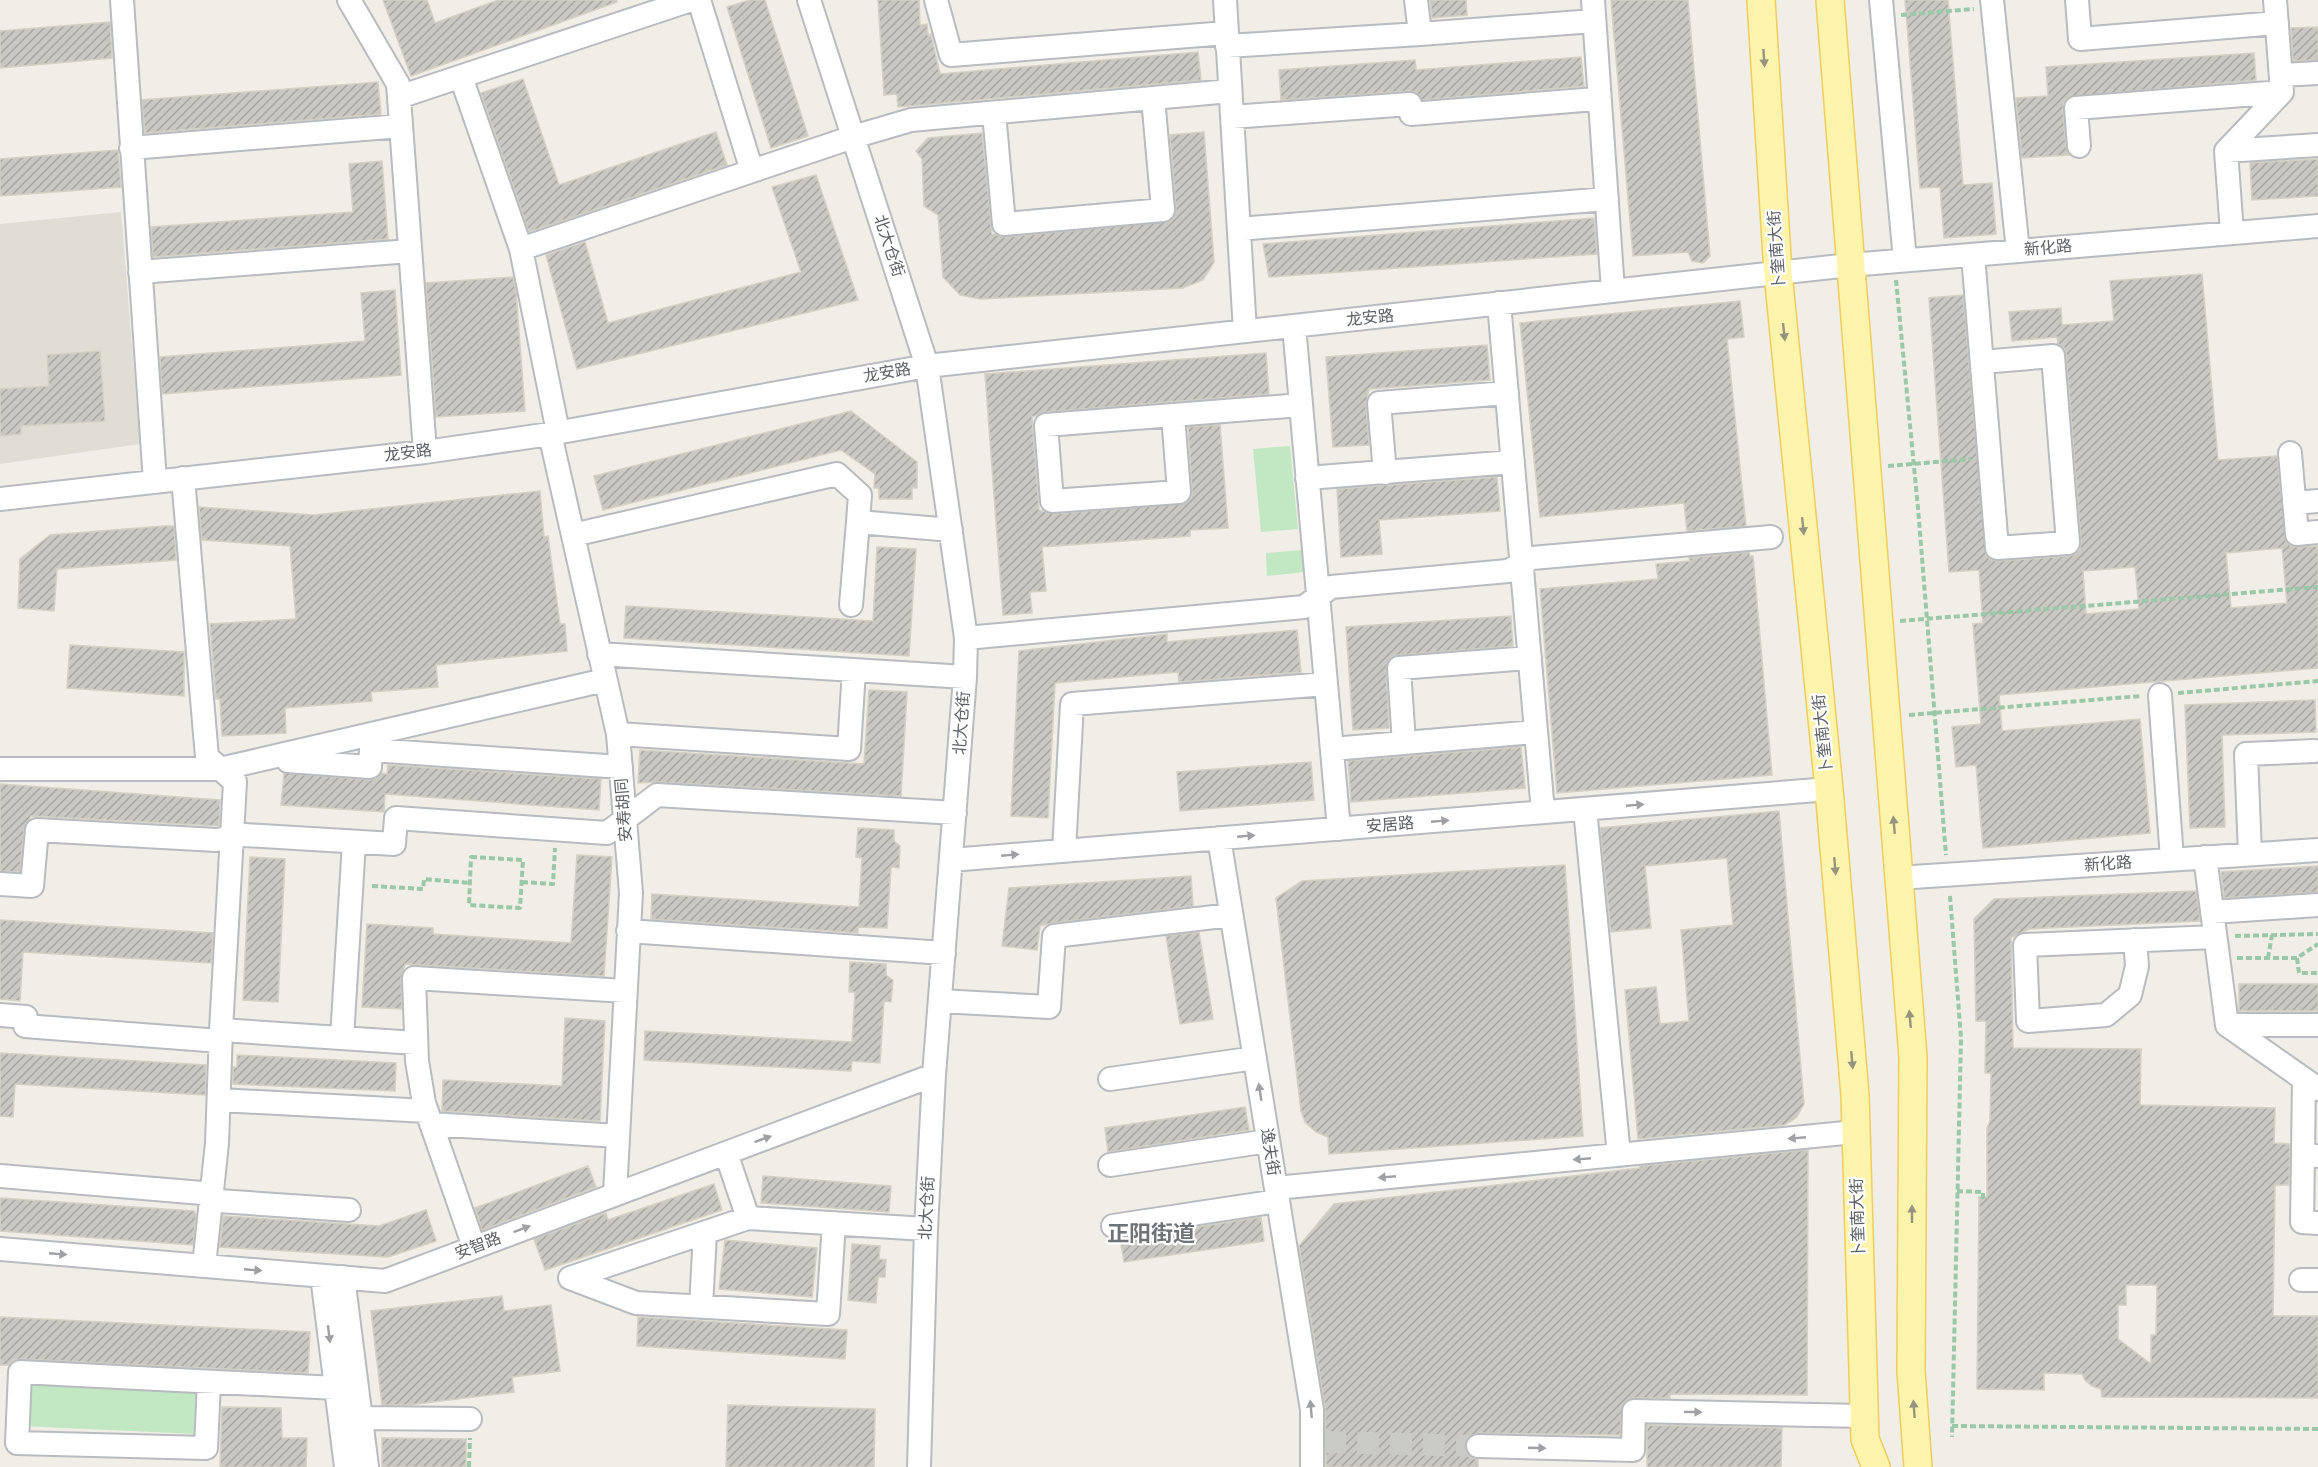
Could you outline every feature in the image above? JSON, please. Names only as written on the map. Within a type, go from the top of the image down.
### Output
[{"type":"main road","name":"卜奎南大街","points":[[1761,0],[1778,273],[1829,789],[1855,1095],[1865,1438],[1876,1467]]},
{"type":"main road","points":[[1830,0],[1913,1058],[1911,1371],[1918,1467]]},
{"type":"street","points":[[123,0],[131,148],[155,482]]},
{"type":"street","points":[[349,0],[398,84],[425,452]]},
{"type":"street","points":[[399,97],[691,0]]},
{"type":"street","points":[[699,0],[752,171]]},
{"type":"street","name":"北大仓街","points":[[809,0],[927,366],[966,638],[965,677],[934,1075],[926,1229],[919,1467]]},
{"type":"street","points":[[936,0],[951,56],[1227,40],[1419,34],[1593,10],[1613,291]]},
{"type":"street","points":[[1225,0],[1245,331]]},
{"type":"street","points":[[1416,0],[1419,34]]},
{"type":"street","points":[[1881,0],[1900,261]]},
{"type":"street","points":[[2076,0],[2080,39],[2277,22]]},
{"type":"street","points":[[2232,233],[2226,151],[2282,83],[2275,0]]},
{"type":"street","points":[[1993,4],[2018,251]]},
{"type":"street","points":[[2079,146],[2076,108],[2282,83],[2318,73]]},
{"type":"street","name":"安寿胡同","points":[[460,76],[521,249],[573,535],[618,734],[631,893],[615,1194]]},
{"type":"street","points":[[521,249],[853,137],[911,120],[1230,91]]},
{"type":"street","points":[[994,113],[1004,224],[1163,210],[1153,98]]},
{"type":"street","points":[[1232,117],[1410,104],[1411,114],[1596,99]]},
{"type":"street","points":[[131,148],[401,126]]},
{"type":"street","points":[[2226,151],[2318,145]]},
{"type":"street","points":[[1239,228],[1607,199]]},
{"type":"street","name":"新化路","points":[[1778,273],[2318,226]]},
{"type":"street","points":[[140,272],[410,251]]},
{"type":"street","points":[[1973,255],[1996,548],[2068,543],[2053,356],[1982,362]]},
{"type":"street","name":"龙安路","points":[[0,499],[425,452],[554,433],[927,366],[1778,273]]},
{"type":"street","points":[[1499,303],[1543,812]]},
{"type":"street","points":[[1294,326],[1339,829]]},
{"type":"street","points":[[1385,472],[1379,403],[1507,393]]},
{"type":"street","points":[[1173,416],[1179,492],[1052,501],[1046,425],[1301,405]]},
{"type":"street","points":[[2289,453],[2297,534],[2318,532]]},
{"type":"street","points":[[1308,478],[1513,462]]},
{"type":"street","points":[[573,535],[837,474],[860,495],[852,605]]},
{"type":"street","points":[[183,478],[207,757],[235,782],[220,1036],[217,1143],[204,1266]]},
{"type":"street","points":[[2294,503],[2318,501]]},
{"type":"street","points":[[858,522],[951,530]]},
{"type":"street","points":[[966,638],[1304,607],[1330,587],[1508,571],[1532,558],[1771,537]]},
{"type":"street","points":[[599,654],[965,677]]},
{"type":"street","points":[[1404,743],[1398,668],[1530,658]]},
{"type":"street","points":[[618,734],[849,749],[854,670]]},
{"type":"street","points":[[0,769],[220,769],[605,680]]},
{"type":"street","points":[[1064,851],[1072,704],[1326,684]]},
{"type":"street","points":[[2160,694],[2172,859]]},
{"type":"street","points":[[1332,749],[1536,732]]},
{"type":"street","points":[[263,759],[370,767],[371,750],[621,767]]},
{"type":"street","points":[[2250,854],[2246,754],[2314,751]]},
{"type":"street","name":"安居路","points":[[951,860],[1829,789]]},
{"type":"street","points":[[0,884],[32,886],[37,830],[216,840],[245,834],[394,844],[396,818],[607,833],[657,795],[955,813]]},
{"type":"street","points":[[1585,809],[1619,1155]]},
{"type":"street","name":"逸夫街","points":[[1219,838],[1318,1441],[1312,1467]]},
{"type":"street","points":[[342,1038],[354,842]]},
{"type":"street","name":"新化路","points":[[1898,878],[2318,850]]},
{"type":"street","points":[[2205,857],[2227,1024],[2311,1084],[2311,1155],[2302,1222],[2318,1223]]},
{"type":"street","points":[[2212,912],[2318,904]]},
{"type":"street","points":[[940,1001],[1049,1007],[1054,936],[1232,915]]},
{"type":"street","points":[[628,931],[944,953]]},
{"type":"street","points":[[2135,940],[2137,966],[2130,995],[2106,1015],[2028,1021],[2025,945],[2135,940],[2217,947]]},
{"type":"street","points":[[474,1247],[429,1117],[417,1061],[414,978],[625,991]]},
{"type":"street","points":[[0,1015],[26,1017],[25,1026],[220,1036],[416,1042]]},
{"type":"street","points":[[2227,1024],[2318,1025]]},
{"type":"street","points":[[1110,1080],[1255,1058]]},
{"type":"street","name":"安智路","points":[[0,1249],[385,1281],[934,1075]]},
{"type":"street","points":[[219,1100],[429,1117],[618,1136]]},
{"type":"street","points":[[1113,1226],[1277,1195],[1619,1155],[1855,1132]]},
{"type":"street","points":[[1110,1165],[1268,1141]]},
{"type":"street","points":[[726,1153],[748,1218]]},
{"type":"street","points":[[0,1176],[202,1192],[219,1201],[349,1210]]},
{"type":"street","points":[[834,1223],[828,1314],[636,1303],[570,1278],[748,1218],[834,1223],[926,1229]]},
{"type":"street","points":[[701,1307],[705,1233]]},
{"type":"street","points":[[332,1276],[336,1388],[367,1467]]},
{"type":"street","points":[[332,1276],[350,1419],[346,1467]]},
{"type":"street","points":[[209,1382],[206,1448],[17,1443],[20,1372],[336,1388]]},
{"type":"street","points":[[1478,1446],[1633,1450],[1634,1411],[1864,1416]]},
{"type":"street","points":[[350,1419],[470,1419]]},
{"type":"path","points":[[1915,15],[1993,4]]},
{"type":"path","points":[[1900,261],[1914,463],[1961,1038],[1952,1437]]},
{"type":"path","points":[[1866,468],[1989,457]]},
{"type":"path","points":[[1878,623],[2318,587]]},
{"type":"path","points":[[1886,717],[2318,681]]},
{"type":"path","points":[[522,882],[553,884],[557,829]]},
{"type":"path","points":[[471,857],[523,860],[522,882],[520,908],[468,905],[471,857]]},
{"type":"path","points":[[351,884],[423,889],[424,879],[470,883]]},
{"type":"path","points":[[2217,947],[2272,935],[2318,934]]},
{"type":"path","points":[[2268,958],[2272,935]]},
{"type":"path","points":[[2217,947],[2268,958],[2297,958],[2318,944]]},
{"type":"path","points":[[2297,958],[2299,973],[2318,973]]},
{"type":"path","points":[[1957,1191],[1983,1192],[1983,1201]]},
{"type":"path","points":[[469,1467],[470,1419]]},
{"type":"path","points":[[1952,1426],[2318,1430]]},
{"type":"shaded area","points":[[121,212],[140,444],[0,464],[0,224]]},
{"type":"green space","points":[[1290,446],[1298,529],[1261,532],[1253,449]]},
{"type":"green space","points":[[1302,550],[1304,572],[1267,576],[1266,553]]},
{"type":"green space","points":[[24,1380],[199,1388],[197,1434],[22,1426]]},
{"type":"building","points":[[383,0],[427,0],[435,23],[498,0],[617,0],[617,2],[411,76]]},
{"type":"building","points":[[750,0],[765,0],[808,136],[771,148],[727,7]]},
{"type":"building","points":[[878,0],[919,0],[920,25],[927,24],[928,35],[931,34],[940,74],[1198,52],[1201,80],[898,107],[897,94],[884,95]]},
{"type":"building","points":[[1430,0],[1466,0],[1467,15],[1432,18]]},
{"type":"building","points":[[1611,0],[1688,0],[1710,256],[1703,263],[1692,261],[1688,252],[1633,256]]},
{"type":"building","points":[[1905,0],[1948,0],[1963,185],[1992,183],[1996,234],[1944,238],[1940,187],[1920,188]]},
{"type":"building","points":[[110,22],[112,58],[0,68],[0,31]]},
{"type":"building","points":[[2318,27],[2318,60],[2293,61],[2291,28]]},
{"type":"building","points":[[2254,53],[2256,80],[2069,97],[2064,102],[2063,109],[2066,147],[2069,155],[2022,158],[2016,98],[2048,96],[2046,67]]},
{"type":"building","points":[[1581,57],[1584,86],[1422,100],[1416,92],[1409,91],[1281,100],[1279,70],[1415,60],[1416,70]]},
{"type":"building","points":[[523,79],[559,185],[716,132],[727,165],[529,232],[481,93]]},
{"type":"building","points":[[378,82],[381,114],[145,133],[142,100]]},
{"type":"building","points":[[1204,132],[1214,262],[1203,280],[1183,288],[980,299],[960,295],[943,277],[938,215],[924,206],[922,159],[916,151],[928,138],[982,133],[992,234],[1005,237],[1170,221],[1175,216],[1176,209],[1170,135]]},
{"type":"building","points":[[118,150],[121,187],[0,196],[0,159]]},
{"type":"building","points":[[2318,159],[2318,196],[2252,200],[2250,163]]},
{"type":"building","points":[[382,161],[388,239],[153,257],[151,227],[353,212],[349,164]]},
{"type":"building","points":[[816,175],[858,300],[577,369],[546,255],[585,242],[608,323],[801,272],[772,187]]},
{"type":"building","points":[[1594,218],[1597,254],[1269,277],[1263,244]]},
{"type":"building","points":[[2202,274],[2218,460],[2277,456],[2286,541],[2291,546],[2318,546],[2318,668],[1999,695],[2002,731],[2140,719],[2150,833],[1983,848],[1976,765],[1956,767],[1952,727],[1981,724],[1973,624],[1983,623],[1979,570],[1949,572],[1929,298],[1963,295],[1986,555],[1991,560],[1998,561],[2069,556],[2080,549],[2081,542],[2066,354],[2064,348],[2058,344],[2057,337],[2012,341],[2009,312],[2061,308],[2062,325],[2114,321],[2110,281]],"holes":[[[2282,548],[2287,603],[2231,608],[2226,553]],[[2135,567],[2139,609],[2086,614],[2083,571]]]},
{"type":"building","points":[[513,277],[525,411],[436,417],[426,283]]},
{"type":"building","points":[[395,290],[401,375],[162,394],[160,357],[365,341],[361,293]]},
{"type":"building","points":[[1740,301],[1744,337],[1727,339],[1746,526],[1687,531],[1684,503],[1540,517],[1520,323]]},
{"type":"building","points":[[1487,345],[1490,380],[1369,389],[1366,404],[1369,445],[1333,447],[1326,357]]},
{"type":"building","points":[[100,351],[105,421],[21,426],[21,434],[0,436],[0,389],[49,386],[47,355]]},
{"type":"building","points":[[1266,353],[1269,394],[1045,412],[1032,417],[1039,510],[1053,514],[1186,503],[1191,498],[1192,491],[1188,427],[1220,425],[1228,528],[1190,530],[1190,536],[1042,547],[1046,591],[1030,592],[1032,613],[1003,615],[985,374]]},
{"type":"building","points":[[851,411],[917,462],[917,488],[912,488],[912,499],[879,499],[879,488],[874,488],[875,474],[841,450],[603,510],[594,476]]},
{"type":"building","points":[[1497,477],[1500,511],[1379,520],[1382,554],[1341,557],[1337,489]]},
{"type":"building","points":[[540,491],[544,537],[548,536],[560,624],[565,624],[567,651],[436,665],[438,687],[371,692],[372,701],[285,708],[286,733],[222,736],[220,699],[216,699],[210,624],[296,619],[290,546],[202,540],[199,507],[314,515]]},
{"type":"building","points":[[174,526],[176,560],[57,569],[54,611],[18,608],[20,559],[50,535]]},
{"type":"building","points":[[877,547],[916,549],[909,656],[624,638],[626,606],[873,621]]},
{"type":"building","points":[[1749,552],[1750,556],[1753,556],[1772,775],[1557,793],[1540,589],[1658,579],[1656,564]]},
{"type":"building","points":[[1511,616],[1513,646],[1391,657],[1386,669],[1389,728],[1353,730],[1346,627]]},
{"type":"building","points":[[1297,630],[1301,672],[1179,682],[1178,672],[1055,683],[1048,818],[1011,816],[1019,651],[1167,634],[1167,642]]},
{"type":"building","points":[[70,645],[184,652],[184,696],[67,688]]},
{"type":"building","points":[[869,690],[907,692],[901,796],[658,782],[638,783],[640,750],[864,764]]},
{"type":"building","points":[[2315,700],[2316,732],[2222,735],[2225,827],[2190,828],[2185,705]]},
{"type":"building","points":[[1521,747],[1525,788],[1351,802],[1348,761]]},
{"type":"building","points":[[1311,762],[1314,800],[1180,811],[1177,772]]},
{"type":"building","points":[[388,765],[601,779],[599,810],[385,794],[384,812],[281,805],[284,773],[370,780],[376,779],[382,773],[387,774]]},
{"type":"building","points":[[0,784],[220,800],[219,826],[31,816],[24,829],[20,872],[0,871]]},
{"type":"building","points":[[1779,811],[1804,1104],[1796,1118],[1784,1125],[1638,1139],[1625,990],[1656,987],[1660,1024],[1689,1021],[1681,930],[1733,925],[1727,858],[1645,866],[1651,928],[1611,932],[1600,828]]},
{"type":"building","points":[[858,828],[894,830],[894,841],[900,846],[899,868],[891,867],[887,928],[858,927],[858,933],[651,919],[652,894],[859,907],[862,858],[856,857]]},
{"type":"building","points":[[577,855],[612,857],[604,976],[405,964],[401,978],[402,1009],[362,1007],[367,924],[433,928],[433,934],[571,943]]},
{"type":"building","points":[[250,857],[285,859],[278,1002],[243,1000]]},
{"type":"building","points":[[1565,865],[1583,1136],[1329,1154],[1328,1137],[1316,1132],[1305,1122],[1301,1111],[1276,898],[1302,881]]},
{"type":"building","points":[[2318,866],[2318,892],[2224,898],[2221,872]]},
{"type":"building","points":[[1191,876],[1193,906],[1052,923],[1040,926],[1037,950],[1002,946],[1009,888]]},
{"type":"building","points":[[2196,891],[2200,921],[2029,929],[2011,938],[2013,1048],[2141,1049],[2140,1105],[2275,1108],[2274,1143],[2290,1144],[2289,1185],[2275,1185],[2273,1316],[2318,1316],[2318,1398],[2102,1397],[2101,1389],[2092,1386],[2082,1374],[2044,1373],[2044,1390],[1977,1389],[1979,1197],[1987,1197],[1987,1128],[1990,1121],[1991,1073],[1985,1073],[1986,1021],[1976,1021],[1974,919],[1994,899]],"holes":[[[2126,1285],[2157,1285],[2156,1335],[2151,1335],[2151,1364],[2118,1339],[2118,1305],[2126,1305]]]},
{"type":"building","points":[[0,920],[213,933],[211,963],[23,952],[20,1001],[0,999]]},
{"type":"building","points":[[1199,932],[1213,1019],[1180,1024],[1166,936]]},
{"type":"building","points":[[850,962],[886,964],[886,975],[893,980],[891,1002],[884,1001],[880,1063],[852,1061],[851,1071],[644,1060],[645,1031],[852,1042],[855,992],[849,992]]},
{"type":"building","points":[[2239,984],[2318,984],[2318,1011],[2239,1011]]},
{"type":"building","points":[[565,1018],[605,1021],[600,1121],[442,1111],[443,1080],[562,1086]]},
{"type":"building","points":[[0,1053],[206,1065],[205,1095],[15,1084],[13,1117],[0,1116]]},
{"type":"building","points":[[237,1055],[396,1063],[395,1091],[233,1084],[233,1067],[237,1067]]},
{"type":"building","points":[[1245,1107],[1249,1130],[1108,1152],[1105,1128]]},
{"type":"building","points":[[1808,1150],[1807,1395],[1670,1394],[1670,1398],[1634,1398],[1622,1405],[1620,1435],[1478,1433],[1467,1438],[1465,1446],[1470,1457],[1478,1460],[1478,1467],[1326,1467],[1325,1408],[1299,1246],[1334,1204],[1640,1168],[1640,1166]]},
{"type":"building","points":[[588,1166],[596,1187],[482,1230],[475,1208]]},
{"type":"building","points":[[763,1176],[891,1186],[889,1212],[761,1203]]},
{"type":"building","points":[[714,1184],[722,1210],[545,1270],[534,1239],[606,1213],[608,1220]]},
{"type":"building","points":[[0,1198],[194,1211],[196,1215],[193,1245],[0,1231]]},
{"type":"building","points":[[426,1210],[436,1241],[388,1257],[220,1247],[223,1216],[379,1226]]},
{"type":"building","points":[[1261,1217],[1264,1241],[1124,1262],[1120,1239]]},
{"type":"building","points":[[725,1240],[817,1248],[812,1297],[719,1289]]},
{"type":"building","points":[[852,1244],[880,1246],[879,1259],[886,1260],[885,1277],[878,1277],[876,1303],[848,1300]]},
{"type":"building","points":[[502,1296],[504,1311],[551,1305],[560,1371],[512,1377],[514,1392],[409,1405],[382,1405],[371,1311]]},
{"type":"building","points":[[0,1317],[310,1332],[308,1373],[21,1359],[13,1360],[8,1365],[0,1365]]},
{"type":"building","points":[[638,1317],[847,1330],[845,1359],[637,1346]]},
{"type":"building","points":[[728,1405],[875,1409],[874,1467],[726,1467]]},
{"type":"building","points":[[222,1407],[281,1408],[282,1438],[307,1438],[306,1467],[220,1467]]},
{"type":"building","points":[[1647,1425],[1782,1428],[1781,1467],[1647,1467]]},
{"type":"building","points":[[382,1438],[466,1439],[466,1467],[382,1467]]},
{"type":"tunnel","points":[[1324,1442],[1478,1446]]},
{"type":"district","name":"正阳街道","points":[[1151,1234]]}]
